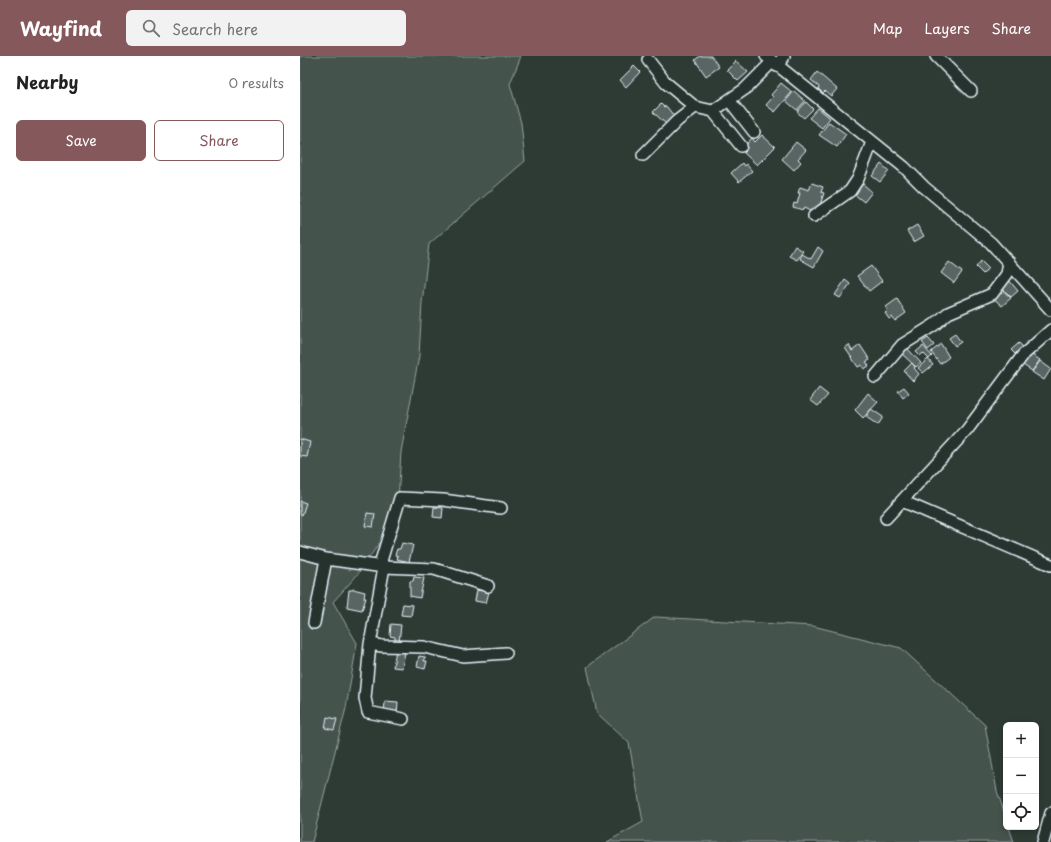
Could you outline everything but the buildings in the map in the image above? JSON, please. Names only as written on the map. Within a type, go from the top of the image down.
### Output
[{"type":"street","points":[[713,111],[745,89],[772,61],[784,56]]},
{"type":"street","points":[[936,56],[971,91]]},
{"type":"street","points":[[648,60],[666,83],[695,108],[713,111],[741,146]]},
{"type":"street","points":[[772,61],[904,167],[924,187],[991,243],[1051,310]]},
{"type":"street","points":[[729,100],[754,132]]},
{"type":"street","points":[[643,155],[677,121],[695,108]]},
{"type":"street","points":[[814,216],[850,191],[858,179],[872,142]]},
{"type":"street","points":[[875,377],[902,345],[934,325],[948,313],[992,294],[1007,274],[1009,262]]},
{"type":"street","points":[[886,518],[967,430],[1023,355],[1051,330]]},
{"type":"street","points":[[403,720],[368,712],[364,698],[370,644],[384,567],[381,561],[400,498],[443,500],[501,508]]},
{"type":"street","points":[[902,501],[1051,565]]},
{"type":"street","points":[[300,552],[326,559],[384,567],[434,569],[488,586]]},
{"type":"street","points":[[314,623],[326,559]]},
{"type":"street","points":[[370,644],[382,646],[424,647],[463,656],[506,653]]},
{"type":"street","points":[[1043,842],[1051,813]]},
{"type":"shaded area","points":[[300,56],[521,56],[510,84],[521,123],[525,161],[429,244],[422,303],[419,356],[401,452],[397,517],[358,574],[333,602],[357,643],[346,708],[312,842],[300,842]]},
{"type":"shaded area","points":[[655,617],[813,626],[901,648],[985,725],[997,791],[1003,809],[1003,830],[1010,830],[1014,842],[607,842],[643,822],[629,743],[597,713],[587,667]]}]
